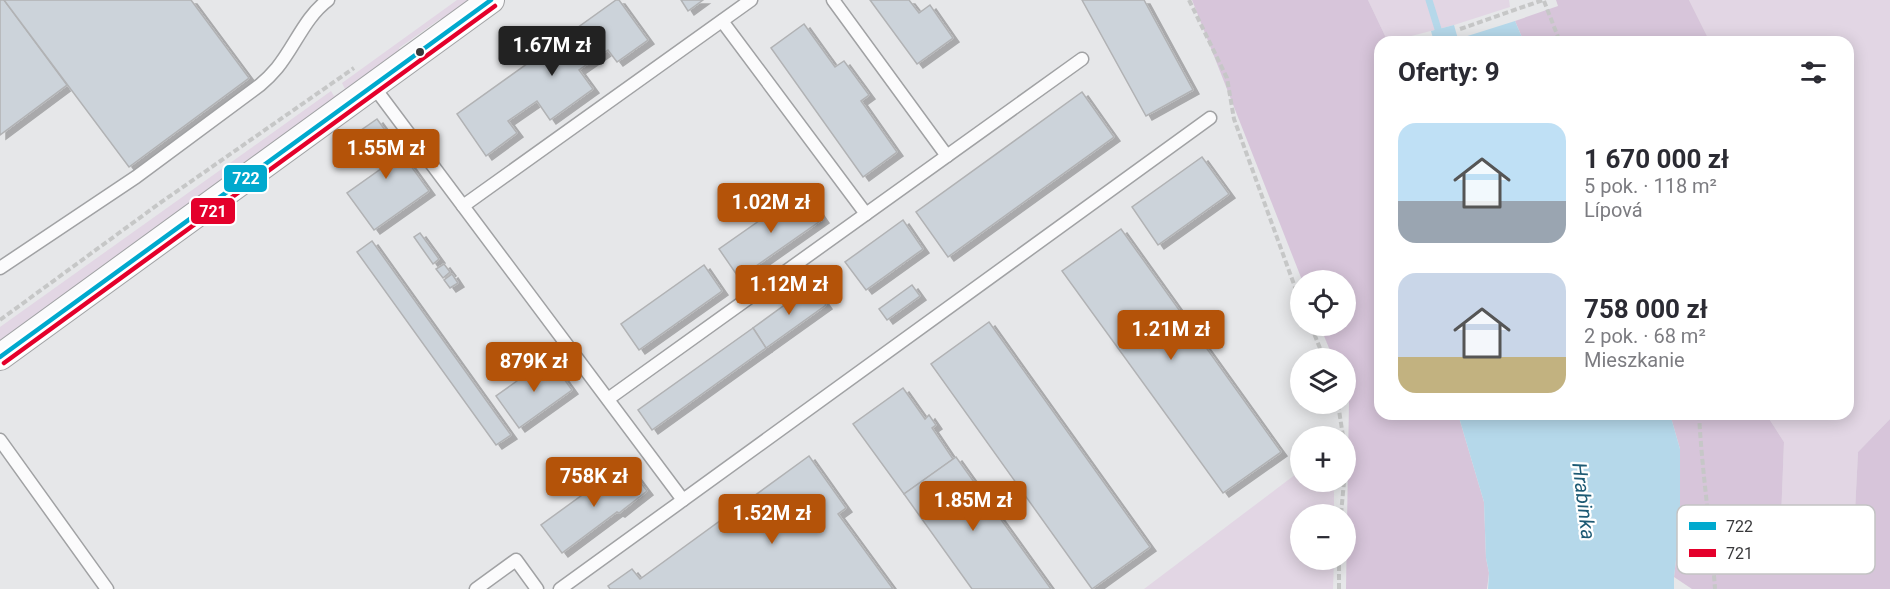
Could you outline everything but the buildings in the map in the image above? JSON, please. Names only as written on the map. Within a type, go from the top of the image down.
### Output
[{"type":"street","points":[[0,357],[491,0]]},
{"type":"lane","points":[[0,268],[136,177],[260,85],[277,68],[298,35],[328,0]]},
{"type":"lane","points":[[463,206],[751,0]]},
{"type":"lane","points":[[833,0],[947,156]]},
{"type":"lane","points":[[722,21],[866,214]]},
{"type":"lane","points":[[608,399],[1082,59]]},
{"type":"lane","points":[[374,87],[683,500]]},
{"type":"lane","points":[[560,589],[1210,118]]},
{"type":"lane","points":[[0,440],[107,589]]},
{"type":"lane","points":[[476,589],[516,560],[537,589]]},
{"type":"path","points":[[1188,0],[1227,78],[1234,119],[1290,273]]},
{"type":"path","points":[[1460,29],[1543,0],[1558,36]]},
{"type":"path","points":[[0,320],[160,203],[361,62]]},
{"type":"path","points":[[1700,420],[1701,455],[1707,505]]},
{"type":"path","points":[[1338,589],[1339,570]]},
{"type":"path","points":[[1714,574],[1715,589]]},
{"type":"shaded area","points":[[457,0],[474,0],[446,20],[440,19],[399,48],[401,52],[0,341],[0,327],[331,91],[334,96],[345,89],[342,83]]},
{"type":"shaded area","points":[[1192,0],[1368,0],[1385,36],[1374,36],[1374,420],[1460,420],[1484,502],[1486,558],[1489,573],[1487,589],[1346,589],[1346,570],[1356,570],[1356,504],[1347,504],[1348,492],[1356,492],[1356,426],[1349,426],[1349,414],[1356,414],[1356,348],[1329,348],[1324,336],[1356,336],[1356,270],[1298,270]]},
{"type":"shaded area","points":[[1368,0],[1509,0],[1510,7],[1454,25],[1411,36],[1385,36]]},
{"type":"shaded area","points":[[1556,0],[1689,0],[1707,36],[1521,36],[1515,21],[1558,6]]},
{"type":"shaded area","points":[[1689,0],[1890,0],[1890,419],[1858,452],[1855,505],[1782,505],[1784,442],[1770,420],[1854,420],[1854,36],[1707,36]]},
{"type":"shaded area","points":[[1890,419],[1890,589],[1692,589],[1674,577],[1677,551],[1677,574],[1875,574],[1875,505],[1855,505],[1858,452]]},
{"type":"shaded area","points":[[1672,420],[1770,420],[1784,442],[1782,505],[1680,505],[1680,449]]},
{"type":"shaded area","points":[[1290,479],[1290,492],[1334,492],[1334,504],[1290,504],[1290,570],[1334,570],[1333,589],[1144,589]]},
{"type":"water","points":[[1515,21],[1521,36],[1468,36]]},
{"type":"water","points":[[1454,25],[1457,36],[1432,36],[1431,31]]},
{"type":"water","points":[[1460,420],[1672,420],[1680,449],[1680,505],[1677,505],[1674,589],[1488,589],[1484,502]]},
{"type":"waterway","name":"Hrabinka","points":[[1429,0],[1440,36]]},
{"type":"transit line","name":"722","points":[[0,357],[491,0]]},
{"type":"transit line","name":"721","points":[[4,363],[495,6]]}]
